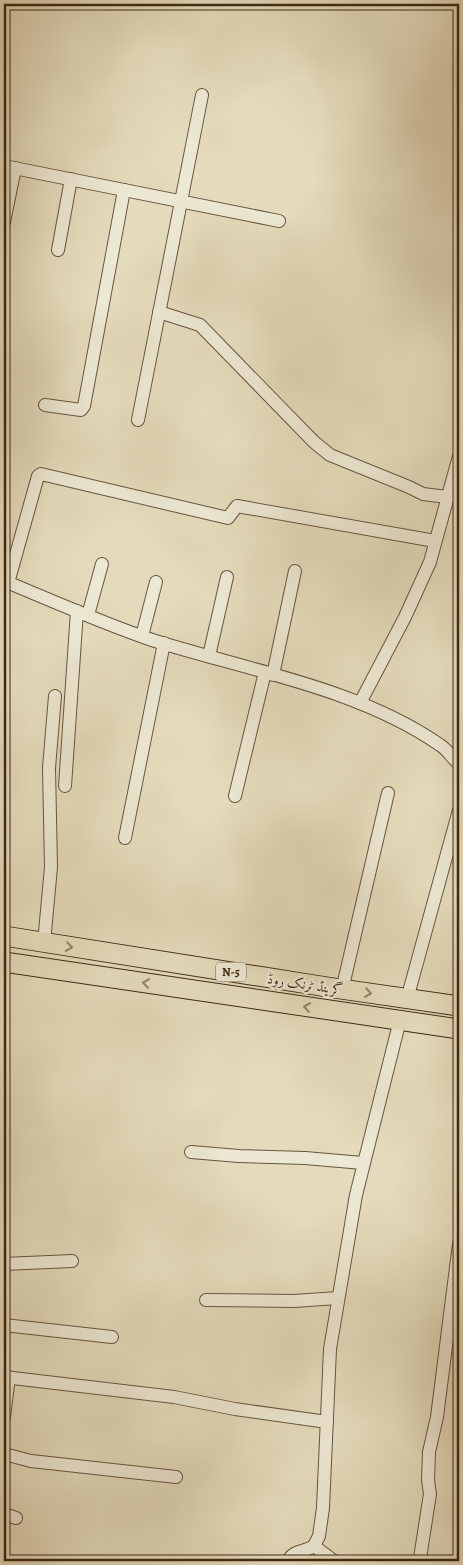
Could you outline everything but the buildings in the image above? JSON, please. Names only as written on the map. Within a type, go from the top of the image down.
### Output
[{"type":"highway","name":"گرینڈ ٹرنک روڈ","points":[[4,936],[342,990],[459,1006]]},
{"type":"highway","name":"گرینڈ ٹرنک روڈ","points":[[4,962],[459,1029]]},
{"type":"street","points":[[138,420],[202,94]]},
{"type":"street","points":[[4,222],[9,167],[279,222]]},
{"type":"street","points":[[58,250],[71,179]]},
{"type":"street","points":[[45,405],[81,410],[84,406],[124,190]]},
{"type":"street","points":[[159,312],[200,325],[314,442],[330,455],[423,494],[447,497]]},
{"type":"street","points":[[360,703],[406,617],[430,562],[459,456]]},
{"type":"street","points":[[436,541],[237,506],[228,518],[41,474],[38,476],[6,582],[142,636],[360,703],[400,721],[434,741],[442,746],[459,764]]},
{"type":"street","points":[[65,786],[82,613],[102,564]]},
{"type":"street","points":[[235,796],[295,571]]},
{"type":"street","points":[[209,656],[226,577]]},
{"type":"street","points":[[142,636],[156,582]]},
{"type":"street","points":[[144,750],[164,643]]},
{"type":"street","points":[[125,838],[164,643]]},
{"type":"street","points":[[44,943],[51,867],[49,768],[55,696]]},
{"type":"street","points":[[342,990],[388,793]]},
{"type":"street","points":[[406,998],[459,810]]},
{"type":"street","points":[[288,1561],[295,1553],[314,1546],[319,1536],[323,1508],[330,1349],[338,1298],[363,1163],[400,1020]]},
{"type":"street","points":[[191,1152],[363,1163]]},
{"type":"street","points":[[420,1558],[430,1494],[428,1480],[429,1452],[437,1417],[459,1244]]},
{"type":"street","points":[[4,1264],[72,1261]]},
{"type":"street","points":[[206,1300],[294,1301],[338,1298]]},
{"type":"street","points":[[4,1325],[112,1337]]},
{"type":"street","points":[[4,1417],[6,1377],[174,1397],[234,1409],[327,1422]]},
{"type":"street","points":[[4,1454],[31,1461],[176,1477]]},
{"type":"street","points":[[314,1546],[334,1561]]}]
